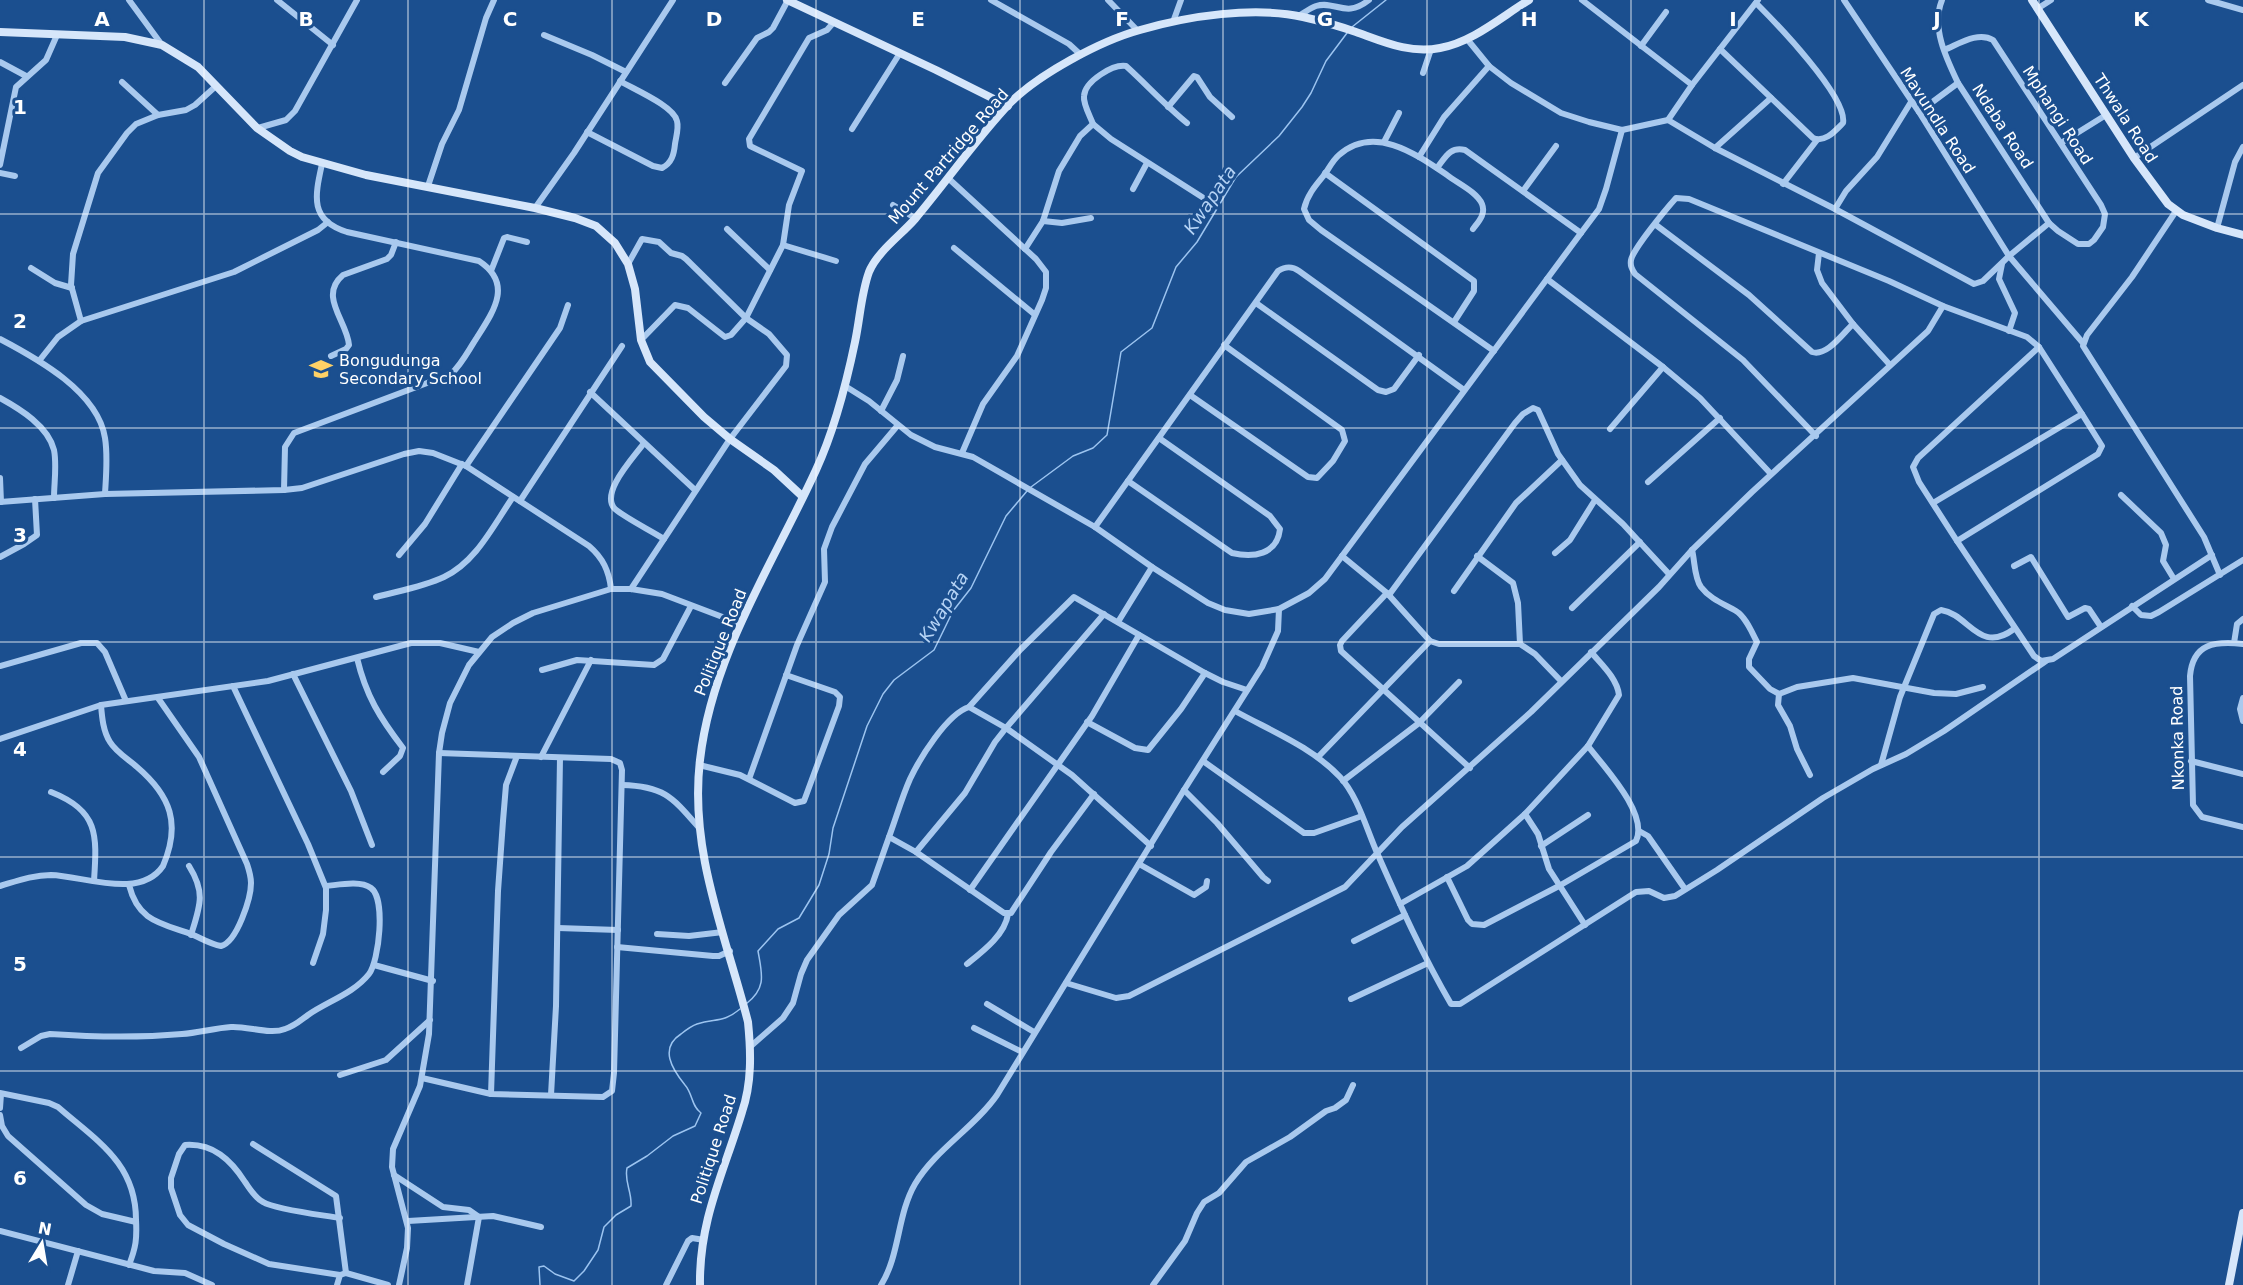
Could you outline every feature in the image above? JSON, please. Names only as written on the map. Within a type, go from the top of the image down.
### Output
[{"type":"street","points":[[129,0],[162,45]]},
{"type":"street","points":[[277,0],[333,45]]},
{"type":"street","points":[[257,128],[272,125],[290,117],[306,94],[357,0]]},
{"type":"street","points":[[428,186],[442,144],[459,110],[486,18],[494,0]]},
{"type":"street","points":[[535,208],[673,0]]},
{"type":"street","points":[[725,82],[757,38],[773,28],[788,0],[1008,106]]},
{"type":"street","points":[[991,0],[1069,44],[1082,55]]},
{"type":"street","points":[[1108,0],[1137,30]]},
{"type":"street","points":[[1173,22],[1181,0]]},
{"type":"street","points":[[1299,16],[1318,5],[1347,9],[1362,5],[1369,0]]},
{"type":"street","points":[[1582,0],[1692,85]]},
{"type":"street","name":"Mavundla Road","points":[[1844,0],[1919,112],[2009,256],[2083,343],[2084,350],[2204,537],[2220,575]]},
{"type":"street","name":"Ndaba Road","points":[[1942,0],[1937,21],[1944,50],[1958,83],[2049,223],[2071,241],[2083,245]]},
{"type":"street","name":"Thwala Road","points":[[2032,0],[2160,195],[2176,211],[2217,228],[2243,235]]},
{"type":"street","points":[[2037,9],[2051,0]]},
{"type":"street","points":[[2208,0],[2243,10]]},
{"type":"street","name":"Mount Partridge Road","points":[[871,268],[1008,106],[1048,75],[1082,55],[1137,30],[1173,22],[1252,13],[1275,13],[1299,16],[1337,26],[1399,47],[1431,50],[1467,39],[1526,1]]},
{"type":"street","points":[[1668,120],[1757,1],[1819,74],[1844,115],[1843,123],[1825,139],[1817,140],[1783,184]]},
{"type":"street","points":[[1641,46],[1666,12]]},
{"type":"street","points":[[641,340],[675,304],[688,308],[725,337],[731,335],[747,318],[783,245],[789,205],[802,171],[750,146],[749,139],[809,38],[827,30],[834,22]]},
{"type":"street","points":[[0,32],[132,37],[162,45],[198,67],[257,128],[290,151],[322,164],[366,175],[535,208],[576,218],[596,226],[615,243],[628,264],[635,289],[641,340],[646,355],[656,370],[730,439],[774,470],[802,496]]},
{"type":"street","points":[[0,165],[15,91],[26,76],[46,60],[57,34]]},
{"type":"street","points":[[543,35],[626,72]]},
{"type":"street","name":"Mphangi Road","points":[[1944,50],[1976,37],[1986,36],[1993,40],[2105,214],[2100,233],[2089,244],[2083,245]]},
{"type":"street","points":[[1467,39],[1489,66],[1511,83],[1561,113],[1622,130],[1668,120],[1715,148],[1974,284],[1983,281],[2049,223]]},
{"type":"street","points":[[1720,49],[1817,140]]},
{"type":"street","points":[[1423,74],[1431,50]]},
{"type":"street","points":[[852,129],[900,53]]},
{"type":"street","points":[[0,62],[26,76]]},
{"type":"street","points":[[1187,123],[1126,66],[1118,66],[1096,79],[1086,90],[1084,100],[1093,124],[1111,139],[1202,198]]},
{"type":"street","points":[[1419,158],[1444,117],[1489,66]]},
{"type":"street","points":[[1168,107],[1194,76],[1210,97],[1232,117]]},
{"type":"street","points":[[587,132],[653,166],[666,166],[672,158],[678,126],[676,116],[663,105],[620,81]]},
{"type":"street","points":[[122,82],[158,115]]},
{"type":"street","points":[[1919,112],[1958,83]]},
{"type":"street","points":[[2134,158],[2243,85]]},
{"type":"street","points":[[81,321],[72,288],[73,254],[98,173],[134,126],[158,115],[186,110],[216,86]]},
{"type":"street","points":[[1715,148],[1771,98]]},
{"type":"street","points":[[1835,209],[1846,190],[1877,157],[1911,102]]},
{"type":"street","points":[[1384,142],[1399,113]]},
{"type":"street","points":[[2061,143],[2106,115]]},
{"type":"street","points":[[0,123],[8,126]]},
{"type":"street","points":[[1025,249],[1043,221],[1059,171],[1080,136],[1093,124]]},
{"type":"street","points":[[845,386],[898,425],[935,447],[973,457],[1095,527],[1208,603],[1225,610],[1249,614],[1279,609],[1309,593],[1325,579],[1599,209],[1622,130]]},
{"type":"street","points":[[1473,229],[1482,217],[1483,206],[1480,201],[1437,168],[1397,145],[1384,142],[1368,143],[1337,156],[1306,201],[1305,214],[1309,220],[1494,351]]},
{"type":"street","points":[[1523,191],[1556,146]]},
{"type":"street","points":[[2217,228],[2235,162],[2243,147]]},
{"type":"street","points":[[1437,168],[1450,151],[1455,148],[1465,150],[1581,233]]},
{"type":"street","points":[[1134,189],[1147,163]]},
{"type":"street","points":[[284,490],[285,447],[297,430],[442,379],[456,370],[489,319],[497,301],[498,288],[492,271],[479,261],[347,232],[328,222],[318,209],[315,197],[322,164]]},
{"type":"street","points":[[0,173],[15,176]]},
{"type":"street","points":[[1325,173],[1474,281],[1474,291],[1454,322]]},
{"type":"street","points":[[948,178],[1025,249],[1046,272],[1046,288],[1017,356],[983,404],[962,453]]},
{"type":"street","points":[[1816,436],[1743,360],[1635,274],[1630,263],[1634,252],[1676,198],[1682,197],[1889,281],[1943,306],[2027,337],[2039,347],[2102,446],[2098,454],[1957,541]]},
{"type":"street","points":[[893,205],[915,218]]},
{"type":"street","points":[[2083,343],[2132,277],[2176,211]]},
{"type":"street","points":[[1043,221],[1062,223],[1091,218]]},
{"type":"street","points":[[39,362],[58,337],[81,321],[234,272],[318,230],[328,222]]},
{"type":"street","points":[[1656,225],[1749,295],[1812,352],[1818,354],[1824,351],[1853,324]]},
{"type":"street","points":[[727,229],[770,270]]},
{"type":"street","points":[[492,271],[504,238],[527,242]]},
{"type":"street","points":[[628,264],[642,239],[659,242],[671,254],[687,259],[747,318],[779,343],[788,359],[786,366],[730,439],[695,490],[631,589]]},
{"type":"street","points":[[331,356],[346,349],[348,345],[344,326],[332,300],[333,290],[338,280],[343,275],[387,259],[396,242]]},
{"type":"street","points":[[783,245],[836,261]]},
{"type":"street","points":[[954,248],[1034,314]]},
{"type":"street","points":[[1819,253],[1817,270],[1822,283],[1853,324],[1890,365]]},
{"type":"street","points":[[2002,263],[1999,279],[2015,314],[2009,331]]},
{"type":"street","points":[[1095,527],[1224,345],[1278,271],[1283,268],[1294,267],[1419,355],[1464,390]]},
{"type":"street","points":[[31,268],[55,283],[72,288]]},
{"type":"street","name":"Politique Road","points":[[700,1285],[704,1240],[715,1187],[743,1112],[750,1072],[751,1046],[742,996],[703,859],[698,801],[699,765],[713,691],[741,624],[816,469],[845,386],[871,268]]},
{"type":"street","points":[[1547,279],[1663,367],[1720,418],[1772,474]]},
{"type":"street","points":[[1256,303],[1378,390],[1386,392],[1394,389],[1419,355]]},
{"type":"street","points":[[399,555],[425,524],[560,328],[568,305]]},
{"type":"street","points":[[1066,983],[1116,998],[1129,996],[1339,892],[1358,875],[1402,827],[1470,768],[1591,652],[1692,550],[1928,331],[1943,306]]},
{"type":"street","points":[[0,339],[39,362],[84,395],[96,412],[105,439],[105,494]]},
{"type":"street","points":[[1190,395],[1313,479],[1322,474],[1344,446],[1345,436],[1342,429],[1224,345]]},
{"type":"street","points":[[520,501],[622,346]]},
{"type":"street","points":[[2039,347],[1915,463],[1913,470],[2014,629],[2034,656],[2046,661]]},
{"type":"street","points":[[881,411],[897,380],[903,356]]},
{"type":"street","points":[[1610,429],[1663,367]]},
{"type":"street","points":[[590,393],[695,490]]},
{"type":"street","points":[[0,398],[30,418],[50,439],[54,451],[54,498]]},
{"type":"street","points":[[1470,768],[1348,660],[1341,651],[1340,645],[1388,594],[1523,414],[1533,408],[1538,410],[1562,460],[1580,485],[1623,524],[1669,574]]},
{"type":"street","points":[[1933,503],[2082,414]]},
{"type":"street","points":[[1648,482],[1720,418]]},
{"type":"street","points":[[749,779],[786,675],[815,601],[825,582],[824,549],[832,527],[866,465],[898,425]]},
{"type":"street","points":[[1128,481],[1233,554],[1259,555],[1275,544],[1280,529],[1270,516],[1159,438]]},
{"type":"street","points":[[644,443],[617,479],[611,500],[616,509],[664,539]]},
{"type":"street","points":[[0,478],[1,502],[105,494],[284,490],[302,488],[411,452],[442,455],[464,465],[598,553],[608,570],[611,589]]},
{"type":"street","points":[[1454,591],[1516,503],[1562,460]]},
{"type":"street","points":[[2121,495],[2161,533],[2166,545],[2163,561],[2174,579]]},
{"type":"street","points":[[376,597],[434,581],[452,573],[479,547],[513,497]]},
{"type":"street","points":[[0,557],[37,535],[35,499]]},
{"type":"street","points":[[1555,553],[1570,540],[1596,500]]},
{"type":"street","points":[[1572,608],[1640,542]]},
{"type":"street","points":[[1692,550],[1697,580],[1701,587],[1717,602],[1737,611],[1757,642],[1749,659],[1749,667],[1770,689],[1779,694]]},
{"type":"street","points":[[1235,711],[1318,756],[1343,781],[1362,816],[1428,963],[1450,1004],[1460,1004],[1636,892],[1645,890],[1668,898],[1727,864],[1823,798],[1944,731],[2046,661],[2053,659],[2212,555]]},
{"type":"street","points":[[1342,556],[1388,594],[1430,641],[1439,644],[1520,644],[1534,654],[1561,681]]},
{"type":"street","points":[[1477,556],[1513,583],[1518,603],[1520,644]]},
{"type":"street","points":[[2014,566],[2031,557],[2068,617],[2085,608],[2089,609],[2101,627]]},
{"type":"street","points":[[2132,606],[2141,615],[2151,616],[2243,560]]},
{"type":"street","points":[[1119,622],[1152,567]]},
{"type":"street","points":[[399,1285],[407,1248],[408,1221],[392,1167],[393,1149],[422,1078],[433,981],[439,753],[450,703],[459,683],[479,652],[498,633],[524,617],[611,589],[631,589],[670,596],[741,624]]},
{"type":"street","points":[[751,1046],[783,1018],[793,1003],[807,960],[839,915],[872,885],[910,779],[945,726],[962,709],[969,707],[1015,655],[1072,597],[1078,597],[1205,674],[1247,690]]},
{"type":"street","points":[[542,670],[577,660],[646,665],[659,663],[691,606]]},
{"type":"street","points":[[881,1285],[891,1263],[913,1187],[921,1174],[993,1100],[1272,649],[1278,631],[1279,609]]},
{"type":"street","points":[[1881,765],[1903,688],[1934,614],[1938,611],[1947,611],[1971,628],[1990,637],[2000,638],[2014,629]]},
{"type":"street","points":[[916,852],[965,793],[995,742],[1006,728],[1104,614]]},
{"type":"street","points":[[2234,643],[2237,624],[2243,619]]},
{"type":"street","points":[[970,890],[1087,722],[1139,634]]},
{"type":"street","points":[[1318,756],[1430,641]]},
{"type":"street","points":[[0,666],[81,643],[93,642],[103,647],[126,702]]},
{"type":"street","points":[[0,738],[101,705],[268,681],[421,642],[440,643],[479,652]]},
{"type":"street","name":"Nkonka Road","points":[[2243,644],[2215,643],[2197,654],[2191,662],[2191,797],[2196,812],[2202,817],[2243,827]]},
{"type":"street","points":[[1400,904],[1479,856],[1525,814],[1588,746],[1619,695],[1616,683],[1591,652]]},
{"type":"street","points":[[357,658],[372,703],[403,748],[400,756],[383,772]]},
{"type":"street","points":[[541,757],[591,660]]},
{"type":"street","points":[[292,674],[346,780],[372,845]]},
{"type":"street","points":[[1087,722],[1135,748],[1148,750],[1181,709],[1205,674]]},
{"type":"street","points":[[699,765],[749,779],[795,803],[803,802],[809,793],[839,706],[840,697],[835,692],[786,675]]},
{"type":"street","points":[[1779,694],[1797,687],[1853,678],[1903,688],[1956,694],[1983,687]]},
{"type":"street","points":[[1343,781],[1419,723],[1459,682]]},
{"type":"street","points":[[233,686],[326,886],[327,900],[323,934],[313,963]]},
{"type":"street","points":[[1779,694],[1778,705],[1790,726],[1797,749],[1810,775]]},
{"type":"street","points":[[129,885],[136,904],[144,915],[158,923],[217,945],[228,944],[245,910],[250,894],[250,874],[199,757],[158,698]]},
{"type":"street","points":[[2243,699],[2240,709],[2243,721]]},
{"type":"street","points":[[0,886],[42,875],[129,885],[144,881],[163,866],[170,840],[171,817],[166,800],[151,780],[110,743],[101,705]]},
{"type":"street","points":[[969,707],[1006,728],[1058,765],[1151,846]]},
{"type":"street","points":[[1447,877],[1468,920],[1480,926],[1491,924],[1636,841],[1639,831],[1635,811],[1588,746]]},
{"type":"street","points":[[422,1078],[492,1094],[603,1097],[612,1091],[622,785],[622,770],[618,761],[439,753]]},
{"type":"street","points":[[492,1094],[498,891],[503,821],[506,785],[517,756]]},
{"type":"street","points":[[551,1095],[558,928],[560,758]]},
{"type":"street","points":[[1203,760],[1304,833],[1314,833],[1362,816]]},
{"type":"street","points":[[2191,761],[2243,774]]},
{"type":"street","points":[[622,785],[654,788],[684,808],[700,829]]},
{"type":"street","points":[[1184,790],[1217,823],[1268,881]]},
{"type":"street","points":[[51,792],[76,807],[90,821],[94,832],[94,881]]},
{"type":"street","points":[[967,964],[983,952],[1005,924],[1008,914],[1014,911],[1051,852],[1094,794]]},
{"type":"street","points":[[1525,814],[1538,834],[1544,858],[1559,886],[1585,925]]},
{"type":"street","points":[[1541,846],[1588,815]]},
{"type":"street","points":[[1639,831],[1648,836],[1685,889]]},
{"type":"street","points":[[889,837],[916,852],[1008,914]]},
{"type":"street","points":[[1139,864],[1194,895],[1206,887],[1207,881]]},
{"type":"street","points":[[189,866],[201,893],[191,935]]},
{"type":"street","points":[[21,1048],[41,1036],[50,1034],[122,1038],[183,1034],[229,1027],[282,1030],[294,1026],[307,1015],[343,995],[368,975],[374,965],[380,911],[375,892],[368,886],[360,885],[326,886]]},
{"type":"street","points":[[1354,941],[1405,915]]},
{"type":"street","points":[[558,928],[618,930]]},
{"type":"street","points":[[657,934],[689,936],[723,932]]},
{"type":"street","points":[[617,947],[713,957],[729,951]]},
{"type":"street","points":[[1351,999],[1428,963]]},
{"type":"street","points":[[374,965],[433,981]]},
{"type":"street","points":[[987,1004],[1034,1032]]},
{"type":"street","points":[[340,1075],[386,1060],[430,1020]]},
{"type":"street","points":[[974,1028],[1022,1052]]},
{"type":"street","points":[[1153,1285],[1185,1240],[1204,1202],[1219,1193],[1246,1162],[1290,1137],[1326,1111],[1346,1100],[1353,1085]]},
{"type":"street","points":[[0,1108],[1,1094],[53,1105],[123,1168],[136,1203],[136,1245],[129,1265]]},
{"type":"street","points":[[0,1115],[2,1126],[8,1136],[86,1206],[102,1214],[136,1222]]},
{"type":"street","points":[[253,1144],[336,1196],[340,1218],[343,1274],[337,1285]]},
{"type":"street","points":[[340,1218],[264,1203],[251,1190],[234,1165],[215,1151],[205,1148],[185,1145],[179,1154],[171,1178],[171,1188],[180,1215],[184,1222],[195,1230],[269,1264],[343,1274],[388,1285]]},
{"type":"street","points":[[394,1175],[443,1207],[469,1210],[479,1217]]},
{"type":"street","points":[[2241,1285],[2229,1284],[2243,1213]]},
{"type":"street","points":[[408,1221],[501,1216],[541,1227]]},
{"type":"street","points":[[467,1285],[479,1217]]},
{"type":"street","points":[[0,1231],[42,1240],[154,1271],[184,1273],[212,1285]]},
{"type":"street","points":[[666,1285],[688,1241],[692,1238],[704,1240]]},
{"type":"street","points":[[68,1285],[78,1251]]},
{"type":"waterway","name":"Kwapata","points":[[1352,27],[1386,0]]},
{"type":"waterway","name":"Kwapata","points":[[1031,487],[1073,456],[1093,448],[1107,435],[1121,352],[1152,328],[1176,267],[1197,242],[1236,177],[1279,136],[1302,107],[1326,61],[1347,33]]},
{"type":"waterway","name":"Kwapata","points":[[746,1004],[753,998],[760,986],[758,951],[778,929],[799,918],[819,885],[829,854],[833,828],[867,726],[883,694],[894,680],[934,650],[953,611],[971,588],[1006,516],[1027,491]]},
{"type":"waterway","name":"Kwapata","points":[[540,1285],[539,1267],[544,1266],[555,1274],[574,1281],[584,1271],[598,1250],[604,1227],[616,1215],[631,1206],[626,1178],[627,1168],[673,1136],[695,1126],[701,1113],[695,1107],[688,1088],[672,1066],[669,1052],[674,1040],[695,1025],[724,1018],[740,1009]]},
{"type":"place","name":"Bongudunga Secondary School","points":[[321,369]]}]
